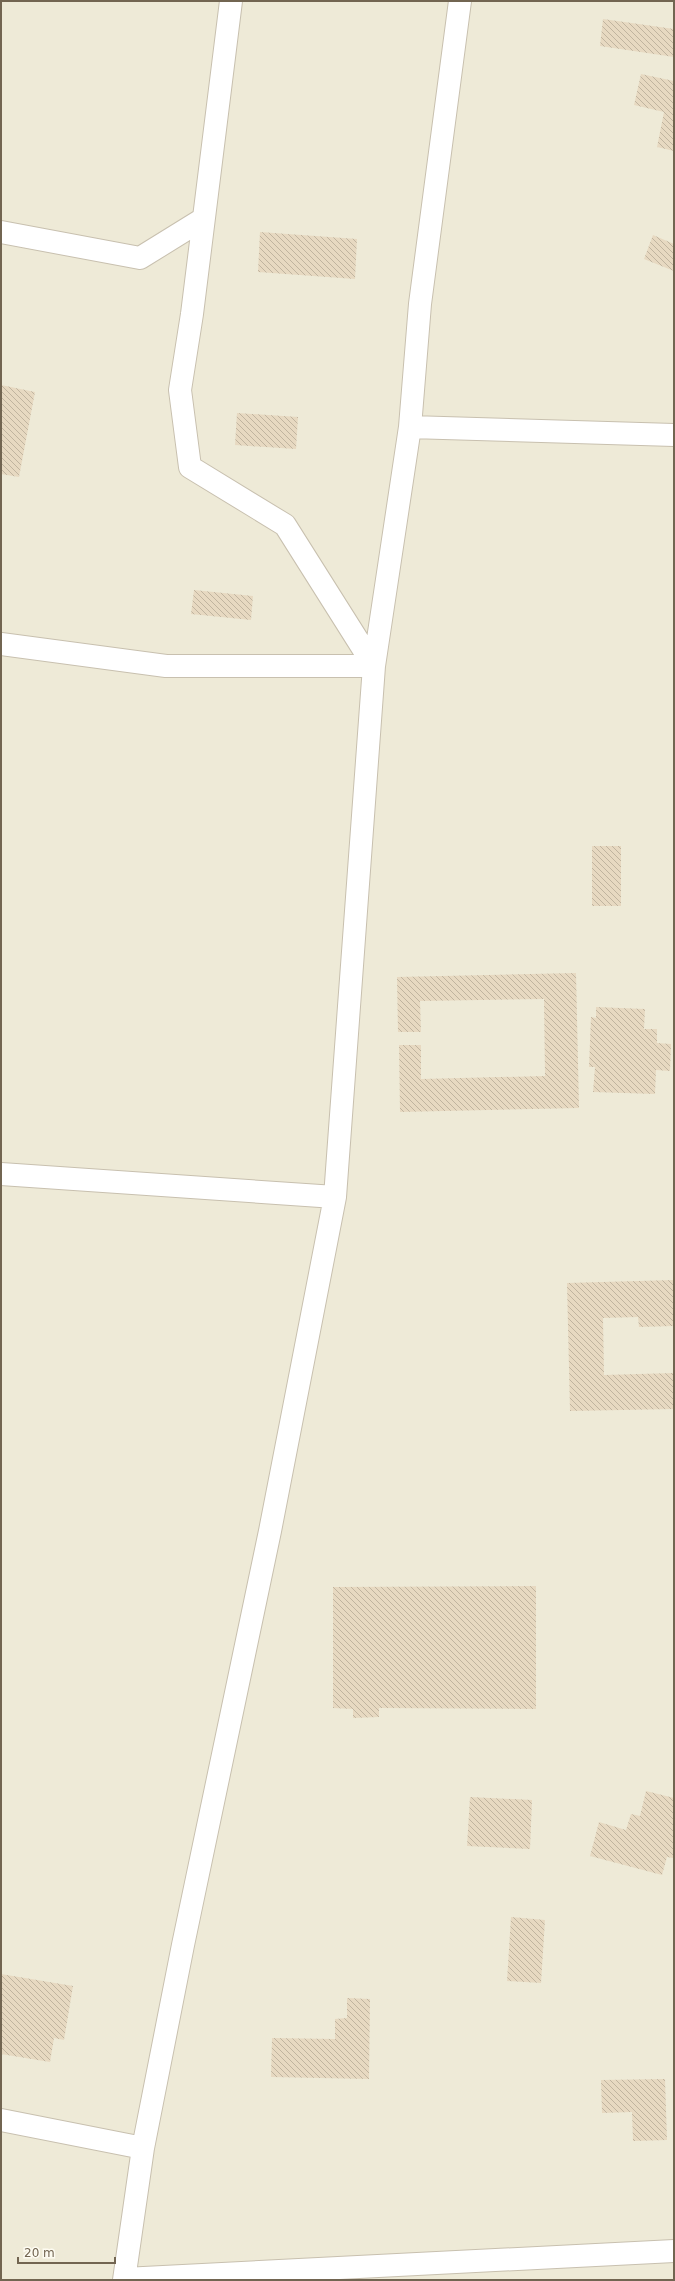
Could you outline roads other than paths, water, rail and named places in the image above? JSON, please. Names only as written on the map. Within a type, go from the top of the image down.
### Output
[{"type":"street","points":[[231,1],[192,314],[180,390],[190,467],[285,525],[374,666]]},
{"type":"street","points":[[460,1],[420,304],[410,427],[374,666],[335,1197],[270,1531],[184,1937],[143,2148],[124,2279],[674,2251]]},
{"type":"street","points":[[1,232],[140,258],[203,219]]},
{"type":"street","points":[[410,427],[674,435]]},
{"type":"street","points":[[1,644],[166,666],[374,666]]},
{"type":"street","points":[[1,1174],[335,1197]]},
{"type":"street","points":[[1,2120],[143,2148]]}]
